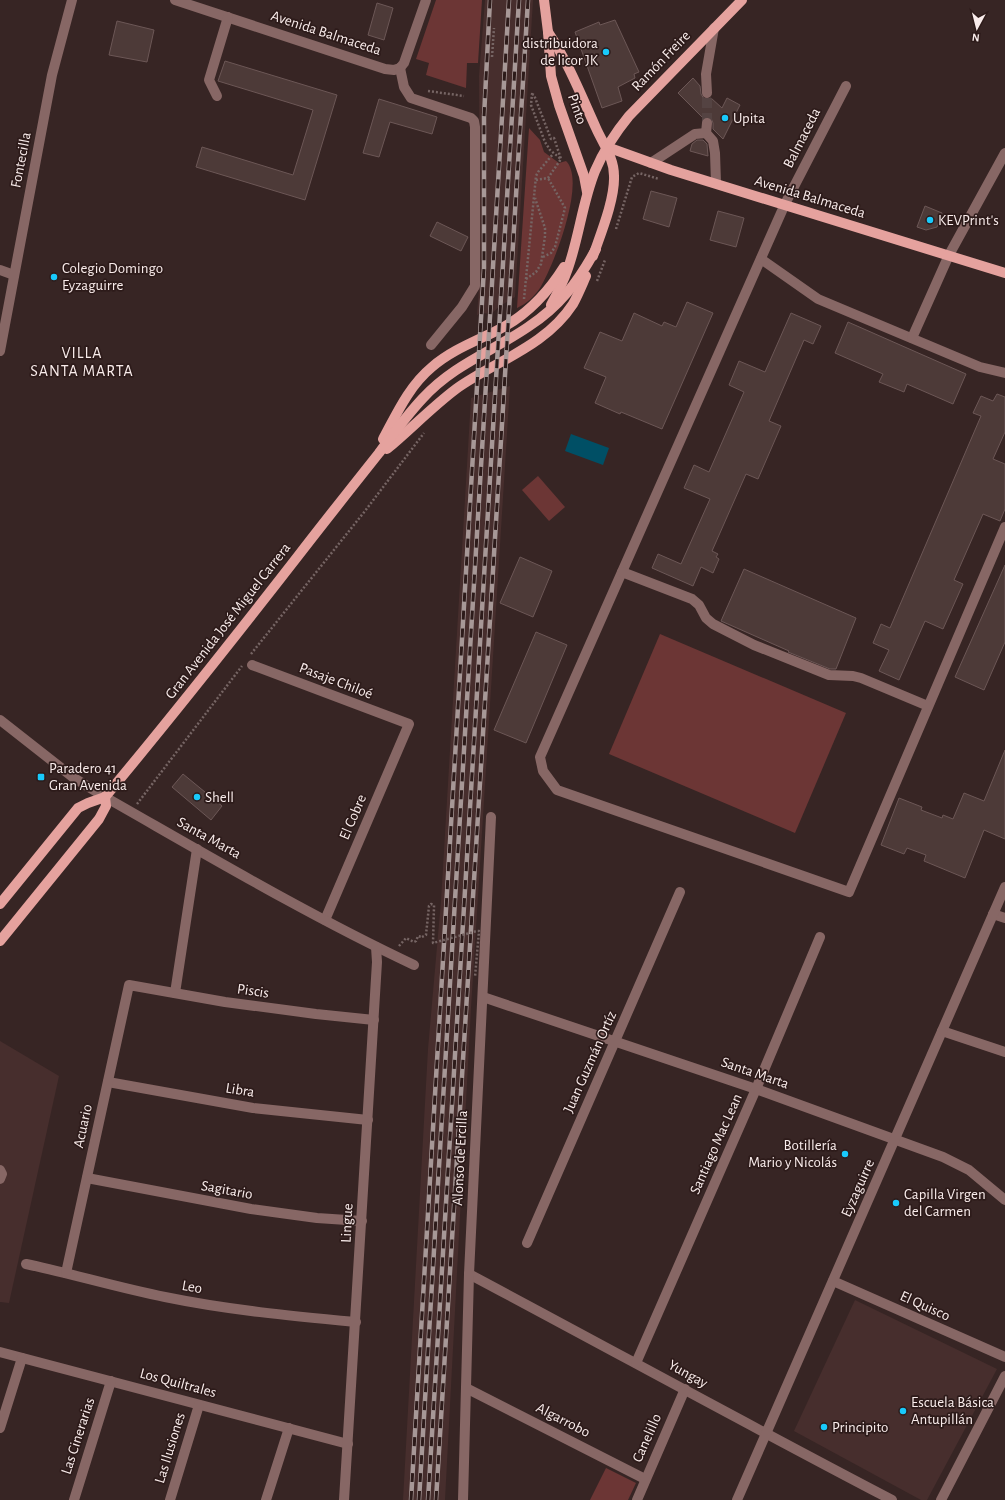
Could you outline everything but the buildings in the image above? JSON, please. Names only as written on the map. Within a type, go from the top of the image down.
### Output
[{"type":"main road","name":"Pinto","points":[[544,0],[548,32],[549,63],[554,89],[580,162],[587,194]]},
{"type":"main road","name":"Ramón Freire","points":[[587,194],[595,171],[614,135],[630,116],[742,0]]},
{"type":"main road","name":"Pinto","points":[[548,32],[566,61],[597,130],[607,147]]},
{"type":"main road","name":"Avenida Balmaceda","points":[[607,147],[651,163],[1005,273]]},
{"type":"main road","name":"Gran Avenida José Miguel Carrera","points":[[372,461],[457,388],[523,350],[556,325],[573,303],[596,249],[609,206],[614,183],[614,167],[607,147]]},
{"type":"main road","name":"Gran Avenida José Miguel Carrera","points":[[547,312],[568,271],[587,194]]},
{"type":"main road","name":"Gran Avenida José Miguel Carrera","points":[[372,461],[404,399],[418,381],[433,366],[454,351],[510,323],[535,304],[564,267],[574,246]]},
{"type":"main road","name":"Gran Avenida José Miguel Carrera","points":[[0,941],[99,819],[106,806],[105,797],[222,654],[407,416],[431,389],[463,364],[516,335],[547,312],[578,280],[596,249]]},
{"type":"main road","points":[[0,904],[78,808],[88,802],[105,797]]},
{"type":"street","name":"Fontecilla","points":[[0,351],[52,75],[72,0]]},
{"type":"street","name":"Avenida Balmaceda","points":[[175,0],[391,70],[400,68]]},
{"type":"street","points":[[426,0],[404,63],[400,68],[404,87],[411,98],[471,118],[474,121],[475,127],[475,286],[462,307],[431,345]]},
{"type":"street","points":[[217,96],[209,80],[228,17]]},
{"type":"street","points":[[707,93],[706,74],[714,28]]},
{"type":"street","name":"Balmaceda","points":[[846,86],[785,204],[540,758],[543,771],[557,790],[849,892],[928,706]]},
{"type":"street","points":[[651,163],[694,134],[706,128],[713,141],[716,183]]},
{"type":"street","points":[[912,338],[949,256],[1005,153]]},
{"type":"street","points":[[761,260],[818,299],[980,367],[1005,373]]},
{"type":"street","points":[[0,270],[14,275]]},
{"type":"street","points":[[622,572],[692,599],[699,605],[706,618],[713,624],[754,645],[829,675],[853,676],[861,678],[928,706],[1005,527]]},
{"type":"street","name":"Pasaje Chiloé","points":[[248,662],[409,724]]},
{"type":"street","name":"Santa Marta","points":[[0,720],[74,778],[105,797],[325,920],[414,965]]},
{"type":"street","name":"El Cobre","points":[[325,920],[409,724]]},
{"type":"street","name":"Alonso de Ercilla","points":[[463,1500],[469,1274],[491,817]]},
{"type":"street","points":[[175,994],[197,849]]},
{"type":"street","name":"Eyzaguirre","points":[[737,1500],[1005,887]]},
{"type":"street","name":"Juan Guzmán Ortíz","points":[[527,1243],[680,892]]},
{"type":"street","points":[[993,914],[1005,918]]},
{"type":"street","name":"Santiago Mac Lean","points":[[636,1363],[756,1089],[820,937]]},
{"type":"street","name":"Lingue","points":[[344,1500],[374,1020],[377,962],[376,947]]},
{"type":"street","name":"Piscis","points":[[129,985],[175,994],[272,1009],[374,1020]]},
{"type":"street","name":"Acuario","points":[[66,1273],[129,985]]},
{"type":"street","name":"Santa Marta","points":[[483,996],[756,1089],[895,1139],[956,1163],[978,1176],[1005,1200]]},
{"type":"street","points":[[942,1031],[1005,1052]]},
{"type":"street","name":"Libra","points":[[108,1082],[252,1108],[368,1120]]},
{"type":"street","points":[[0,1170],[2,1174],[0,1179]]},
{"type":"street","name":"Sagitario","points":[[87,1178],[251,1209],[317,1218],[362,1221]]},
{"type":"street","name":"Leo","points":[[26,1264],[165,1297],[202,1304],[356,1322]]},
{"type":"street","name":"Yungay","points":[[469,1274],[685,1389],[766,1435],[892,1500]]},
{"type":"street","name":"El Quisco","points":[[833,1281],[1005,1357]]},
{"type":"street","name":"Los Quiltrales","points":[[0,1352],[348,1444]]},
{"type":"street","points":[[0,1428],[22,1358]]},
{"type":"street","points":[[941,1500],[1005,1376]]},
{"type":"street","name":"Las Cinerarias","points":[[74,1500],[111,1381]]},
{"type":"street","name":"Algarrobo","points":[[466,1388],[646,1480]]},
{"type":"street","name":"Canelillo","points":[[636,1500],[685,1389]]},
{"type":"street","name":"Las Ilusiones","points":[[170,1500],[199,1405]]},
{"type":"street","points":[[266,1500],[289,1428]]},
{"type":"path","points":[[492,57],[494,28]]},
{"type":"path","points":[[425,90],[464,96]]},
{"type":"path","points":[[532,94],[534,95],[550,139],[554,138],[561,159],[554,154],[545,142],[531,105],[532,94]]},
{"type":"path","points":[[523,302],[536,180],[538,172],[554,154]]},
{"type":"path","points":[[536,180],[548,178],[561,159]]},
{"type":"path","points":[[614,235],[632,177],[639,173],[661,180]]},
{"type":"path","points":[[543,257],[551,253],[555,247],[565,208],[548,178]]},
{"type":"path","points":[[526,279],[539,268],[543,257],[545,228],[534,198]]},
{"type":"path","points":[[595,286],[606,257]]},
{"type":"path","points":[[131,812],[427,430]]},
{"type":"path","points":[[422,937],[426,936],[429,906],[431,904],[434,905],[433,943],[479,931],[475,976]]},
{"type":"shaded area","points":[[436,0],[482,0],[478,63],[467,63],[466,88],[426,75],[429,63],[416,59]]},
{"type":"shaded area","points":[[485,0],[533,0],[515,297],[500,306],[491,314],[482,313],[477,315],[480,230],[479,76]]},
{"type":"shaded area","points":[[529,128],[540,140],[544,152],[559,163],[566,161],[571,171],[573,186],[566,224],[546,277],[540,288],[532,297],[517,308]]},
{"type":"shaded area","points":[[510,386],[471,1008],[445,1500],[403,1500],[428,1049],[441,901],[471,398]]},
{"type":"shaded area","points":[[538,476],[565,507],[549,521],[522,490]]},
{"type":"shaded area","points":[[660,634],[846,713],[795,833],[609,754]]},
{"type":"shaded area","points":[[0,1041],[59,1076],[9,1303],[0,1302]]},
{"type":"shaded area","name":"Escuela Básica Antupillán","points":[[855,1300],[997,1369],[927,1500],[921,1500],[794,1431]]},
{"type":"shaded area","points":[[606,1468],[636,1483],[628,1500],[590,1500]]},
{"type":"water","points":[[571,434],[609,448],[603,465],[565,451]]},
{"type":"tunnel","points":[[707,93],[707,123]]},
{"type":"railway","points":[[411,1500],[484,268],[484,117],[490,0]]},
{"type":"railway","points":[[419,1500],[509,0]]},
{"type":"railway","points":[[428,1500],[519,0]]},
{"type":"railway","points":[[436,1500],[528,0]]},
{"type":"place","name":"distribuidora de licor JK","points":[[606,52]]},
{"type":"place","name":"Upita","points":[[725,118]]},
{"type":"place","name":"KEVPrint's","points":[[930,220]]},
{"type":"place","name":"Colegio Domingo Eyzaguirre","points":[[54,277]]},
{"type":"place","name":"Paradero 41 Gran Avenida","points":[[41,777]]},
{"type":"place","name":"Shell","points":[[197,797]]},
{"type":"place","name":"Botillería Mario y Nicolás","points":[[845,1154]]},
{"type":"place","name":"Capilla Virgen del Carmen","points":[[896,1203]]},
{"type":"place","name":"Escuela Básica Antupillán","points":[[903,1411]]},
{"type":"place","name":"Principito","points":[[824,1427]]},
{"type":"district","name":"VILLA SANTA MARTA","points":[[82,362]]}]
